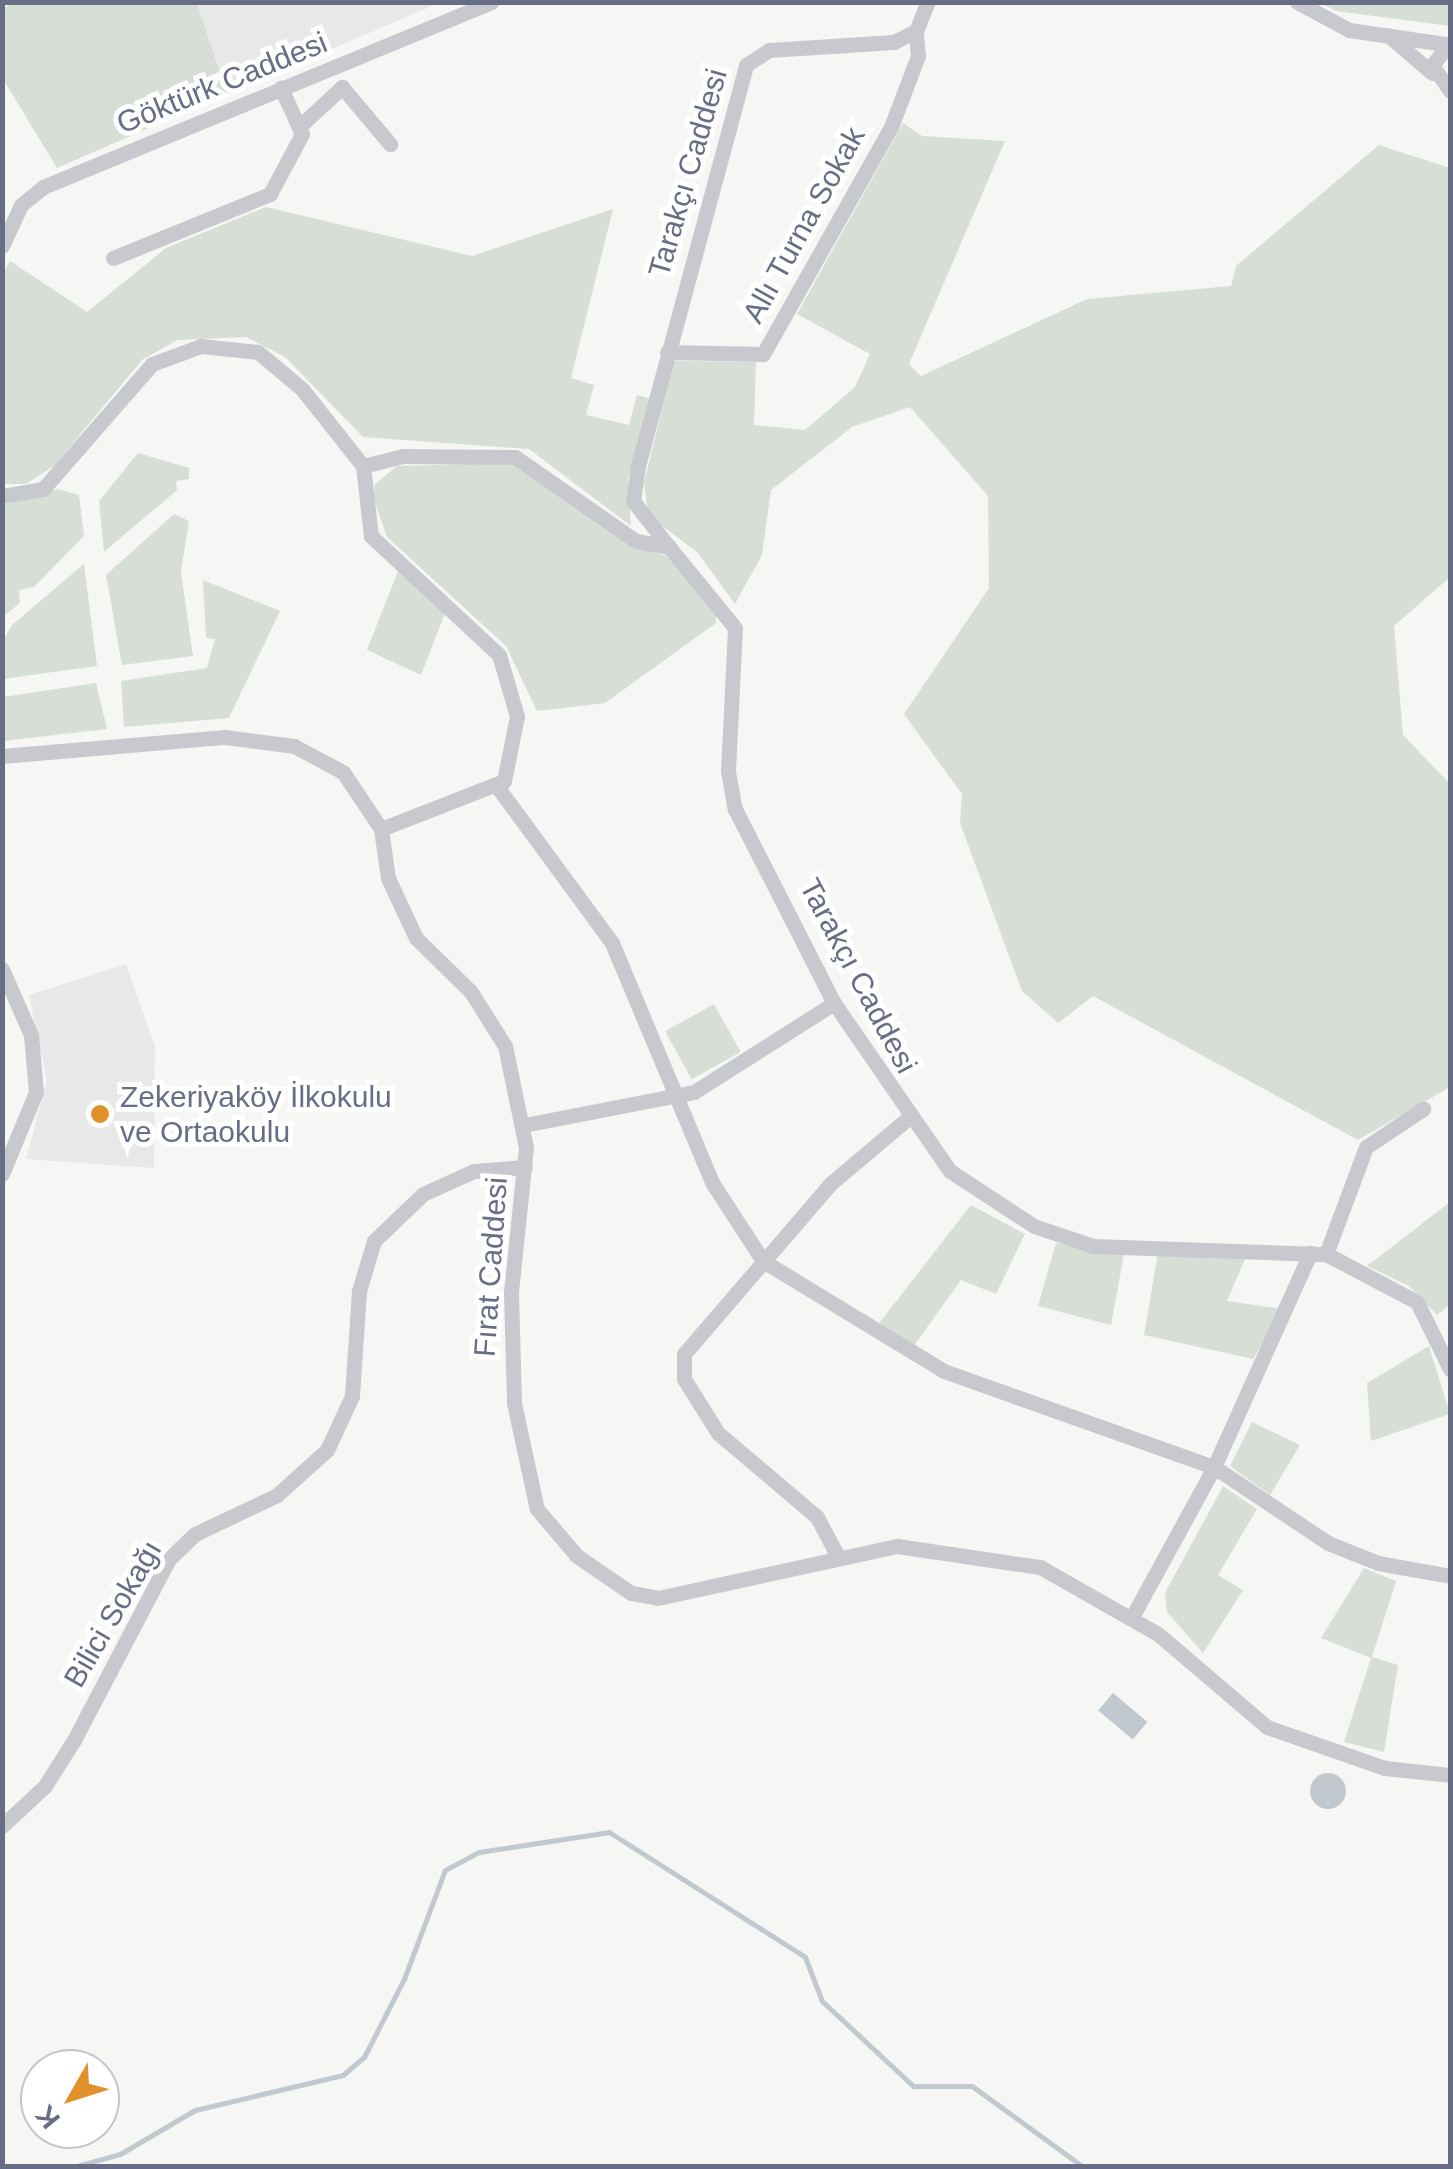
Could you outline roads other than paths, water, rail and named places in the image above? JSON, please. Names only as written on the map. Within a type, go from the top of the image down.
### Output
[{"type":"street","name":"Göktürk Caddesi","points":[[2,246],[22,205],[43,187],[491,2]]},
{"type":"street","points":[[916,31],[928,2]]},
{"type":"street","points":[[1297,2],[1349,30],[1448,44],[1444,88]]},
{"type":"street","name":"Allı Turna Sokak","points":[[666,352],[763,354],[891,127],[918,56],[916,31]]},
{"type":"street","name":"Tarakçı Caddesi","points":[[916,31],[894,42],[768,50],[746,65],[666,352],[633,501],[735,628],[728,771],[736,809],[834,1003],[908,1118],[950,1171],[1049,1231],[1093,1246],[1318,1254],[1416,1302],[1450,1369]]},
{"type":"street","points":[[1384,32],[1444,88]]},
{"type":"street","points":[[299,127],[342,87],[390,144]]},
{"type":"street","points":[[112,258],[270,194],[294,160],[299,127],[281,88]]},
{"type":"street","points":[[2,496],[43,489],[152,364],[202,346],[258,352],[302,389],[364,466],[360,496],[372,536],[500,655],[518,716],[496,786]]},
{"type":"street","points":[[364,466],[403,456],[516,457],[636,542],[669,547]]},
{"type":"street","name":"Fırat Caddesi","points":[[2,756],[225,737],[294,746],[343,772],[381,829],[388,878],[416,938],[471,992],[505,1046],[524,1125],[525,1167],[512,1368],[537,1509],[578,1556],[631,1594],[658,1598],[837,1555],[897,1546],[1040,1567],[1132,1617],[1267,1727],[1386,1768],[1450,1775]]},
{"type":"street","points":[[381,829],[496,786]]},
{"type":"street","points":[[496,786],[612,943],[672,1096],[712,1184],[762,1261],[944,1371],[1214,1466],[1328,1542],[1416,1575],[1450,1576]]},
{"type":"street","points":[[2,969],[32,1035],[36,1092],[2,1174]]},
{"type":"street","points":[[524,1125],[694,1092],[834,1003]]},
{"type":"street","points":[[1132,1617],[1214,1466],[1366,1146],[1423,1109]]},
{"type":"street","points":[[837,1555],[818,1517],[718,1433],[684,1379],[684,1354],[830,1184],[908,1118]]},
{"type":"street","name":"Bilici Sokağı","points":[[2,1826],[45,1786],[74,1740],[169,1559],[195,1534],[277,1495],[327,1450],[352,1396],[358,1291],[374,1241],[423,1194],[474,1171],[525,1167]]},
{"type":"waterway","points":[[77,2166],[120,2154],[195,2110],[343,2075],[364,2057],[404,1979],[445,1870],[479,1852],[609,1832],[805,1957],[822,2001],[913,2086],[972,2086],[1082,2166]]},
{"type":"place","name":"Zekeriyaköy İlkokulu ve Ortaokulu","points":[[100,1114]]}]
